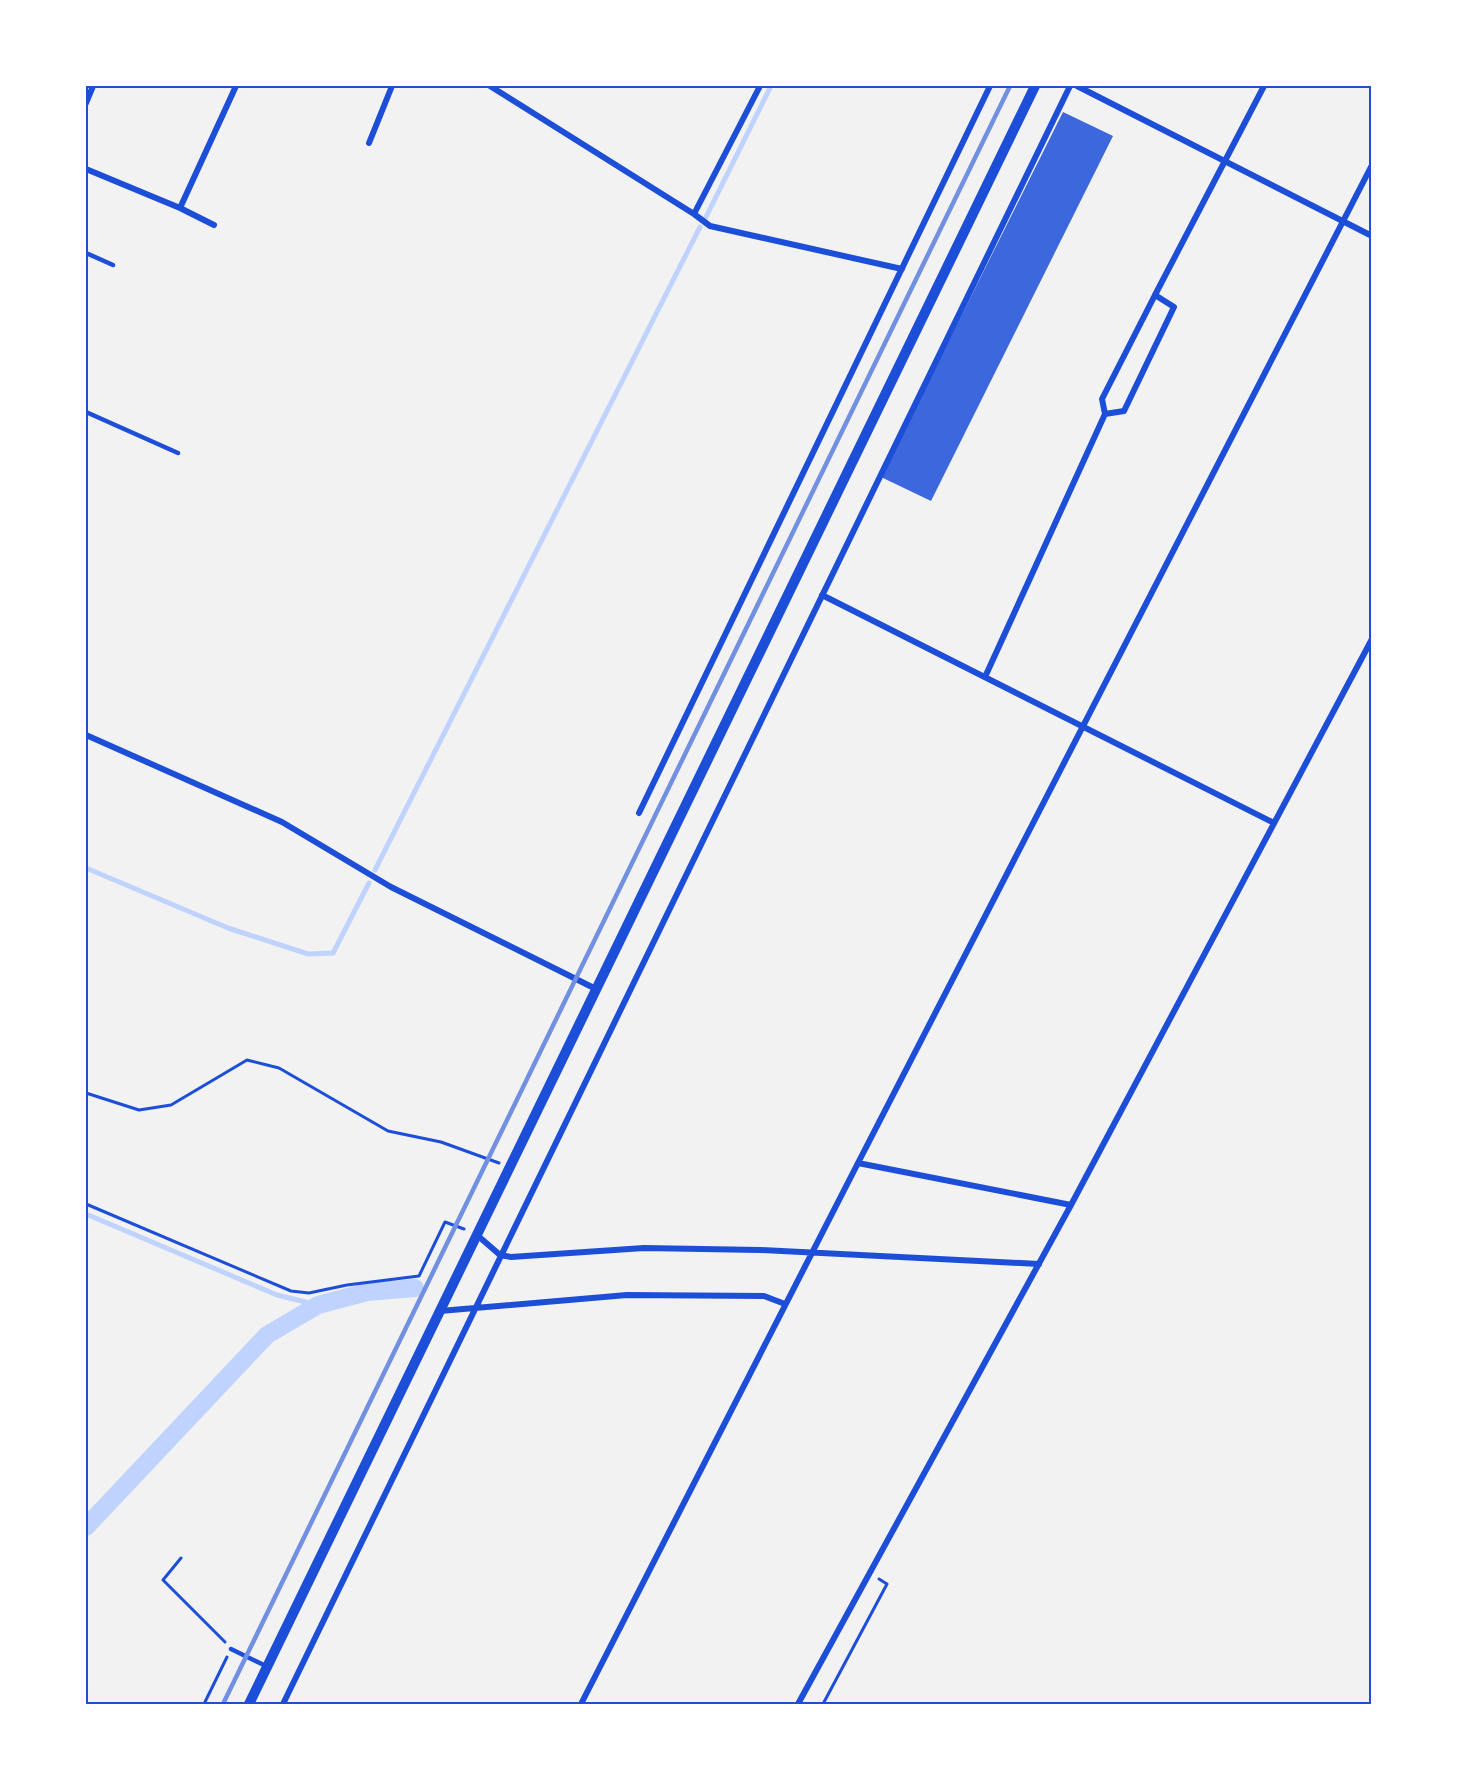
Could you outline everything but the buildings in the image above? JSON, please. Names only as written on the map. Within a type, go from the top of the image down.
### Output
[{"type":"street","points":[[86,103],[93,86]]},
{"type":"street","points":[[180,208],[236,86]]},
{"type":"street","points":[[369,143],[392,86]]},
{"type":"street","points":[[490,86],[710,226],[902,269]]},
{"type":"street","points":[[694,214],[760,86]]},
{"type":"street","points":[[639,813],[990,86]]},
{"type":"street","points":[[249,1704],[1035,86]]},
{"type":"street","points":[[283,1704],[1070,86]]},
{"type":"street","points":[[1077,86],[1371,236]]},
{"type":"street","points":[[985,677],[1105,414],[1102,399],[1264,86]]},
{"type":"street","points":[[581,1704],[1371,165]]},
{"type":"street","points":[[86,169],[180,208],[214,225]]},
{"type":"street","points":[[1105,414],[1124,411],[1174,307],[1155,296]]},
{"type":"street","points":[[822,595],[1274,823]]},
{"type":"street","points":[[798,1704],[1071,1205],[1371,639]]},
{"type":"street","points":[[86,735],[282,822],[391,887],[597,989]]},
{"type":"street","points":[[858,1162],[1071,1205]]},
{"type":"street","points":[[477,1235],[500,1254],[511,1257],[644,1248],[760,1250],[1039,1264]]},
{"type":"street","points":[[440,1311],[627,1295],[764,1296],[785,1304]]},
{"type":"lane","points":[[86,253],[113,265]]},
{"type":"lane","points":[[86,412],[178,453]]},
{"type":"lane","points":[[231,1649],[268,1667]]},
{"type":"path","points":[[86,1093],[139,1110],[171,1105],[247,1060],[279,1068],[388,1131],[441,1142],[510,1167]]},
{"type":"path","points":[[86,1204],[291,1291],[309,1293],[347,1285],[419,1276],[445,1222],[477,1235]]},
{"type":"path","points":[[181,1558],[163,1580],[231,1649],[204,1704]]},
{"type":"path","points":[[824,1704],[887,1584],[870,1573]]},
{"type":"waterway","points":[[705,219],[771,86]]},
{"type":"waterway","points":[[375,870],[700,227]]},
{"type":"waterway","points":[[86,868],[228,928],[308,954],[333,953],[369,883]]},
{"type":"waterway","points":[[86,1214],[277,1295],[318,1305]]},
{"type":"waterway","points":[[86,1527],[267,1335],[318,1305],[367,1292],[415,1288]]},
{"type":"railway","points":[[223,1704],[1010,86]]}]
